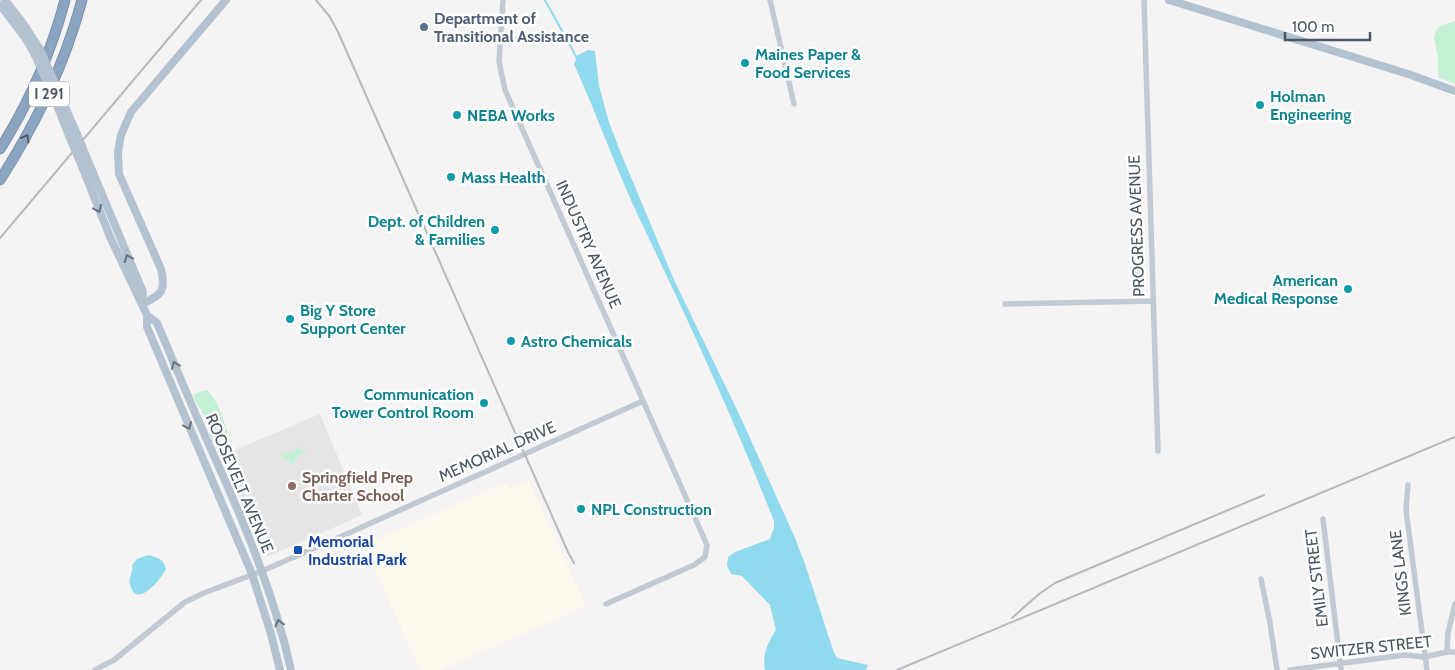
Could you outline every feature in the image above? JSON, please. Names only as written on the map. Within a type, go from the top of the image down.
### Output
[{"type":"highway","points":[[54,37],[60,0]]},
{"type":"highway","name":"I 291","points":[[0,150],[31,94],[54,37],[65,0]]},
{"type":"highway","name":"I 291","points":[[0,180],[22,146],[48,97],[75,28],[82,0]]},
{"type":"main road","name":"ROOSEVELT AVENUE","points":[[5,0],[22,22],[59,102],[77,134],[143,292],[142,304]]},
{"type":"main road","points":[[142,304],[159,295],[164,282],[119,174],[118,152],[121,135],[131,112],[226,0]]},
{"type":"main road","points":[[1169,0],[1408,74],[1455,91]]},
{"type":"main road","name":"ROOSEVELT AVENUE","points":[[0,5],[37,52]]},
{"type":"main road","name":"ROOSEVELT AVENUE","points":[[59,102],[72,143],[111,239],[147,315],[147,327],[252,574],[280,670]]},
{"type":"main road","name":"ROOSEVELT AVENUE","points":[[147,315],[157,323],[226,482],[262,571],[278,620],[291,670]]},
{"type":"main road","points":[[177,399],[188,394]]},
{"type":"main road","points":[[199,451],[209,446]]},
{"type":"street","name":"INDUSTRY AVENUE","points":[[503,0],[500,62],[505,90],[705,538],[706,552],[702,560],[606,604]]},
{"type":"street","points":[[770,0],[794,104]]},
{"type":"street","name":"PROGRESS AVENUE","points":[[1144,0],[1158,451]]},
{"type":"street","points":[[1005,304],[1152,301]]},
{"type":"street","name":"MEMORIAL DRIVE","points":[[95,670],[114,660],[185,602],[262,571],[643,400]]},
{"type":"street","name":"KINGS LANE","points":[[1408,485],[1406,510],[1427,670]]},
{"type":"street","name":"EMILY STREET","points":[[1323,519],[1340,667]]},
{"type":"street","points":[[1262,579],[1277,670]]},
{"type":"street","points":[[1447,652],[1448,633],[1455,604]]},
{"type":"street","name":"SWITZER STREET","points":[[1290,670],[1340,667],[1405,655],[1424,657],[1455,652]]},
{"type":"shaded area","name":"Springfield Prep Charter School","points":[[320,414],[362,515],[274,554],[264,555],[221,456]]},
{"type":"shaded area","points":[[529,480],[586,606],[441,670],[420,670],[364,545],[507,482],[510,489]]},
{"type":"green space","points":[[1455,21],[1455,84],[1438,77],[1438,57],[1434,38],[1440,26]]},
{"type":"green space","points":[[207,390],[218,405],[228,434],[212,441],[207,421],[193,394]]},
{"type":"green space","points":[[303,446],[306,451],[298,456],[293,465],[281,455],[293,453],[297,448],[302,451]]},
{"type":"water","points":[[588,50],[595,51],[599,86],[609,122],[620,151],[674,280],[740,416],[795,538],[833,650],[837,658],[868,665],[866,670],[765,670],[764,659],[766,649],[776,630],[770,605],[742,576],[731,574],[727,566],[728,557],[735,552],[770,539],[774,528],[774,521],[711,371],[633,204],[574,64],[578,55]]},
{"type":"water","points":[[148,555],[160,559],[166,569],[154,585],[143,594],[137,594],[133,592],[130,584],[132,565],[137,559]]},
{"type":"waterway","points":[[545,0],[578,60]]},
{"type":"railway","points":[[0,238],[201,0]]},
{"type":"railway","points":[[316,0],[330,17],[338,32],[574,563]]},
{"type":"railway","points":[[897,670],[1455,437]]},
{"type":"railway","points":[[1012,618],[1039,594],[1055,583],[1264,495]]},
{"type":"place","name":"Department of Transitional Assistance","points":[[424,27]]},
{"type":"place","name":"Maines Paper & Food Services","points":[[745,63]]},
{"type":"place","name":"Holman Engineering","points":[[1260,105]]},
{"type":"place","name":"NEBA Works","points":[[457,115]]},
{"type":"place","name":"Mass Health","points":[[451,177]]},
{"type":"place","name":"Dept. of Children & Families","points":[[495,230]]},
{"type":"place","name":"American Medical Response","points":[[1348,289]]},
{"type":"place","name":"Big Y Store Support Center","points":[[290,319]]},
{"type":"place","name":"Astro Chemicals","points":[[511,341]]},
{"type":"place","name":"Communication Tower Control Room","points":[[484,403]]},
{"type":"place","name":"Springfield Prep Charter School","points":[[292,486]]},
{"type":"place","name":"NPL Construction","points":[[581,509]]},
{"type":"place","name":"Memorial Industrial Park","points":[[298,550]]}]
